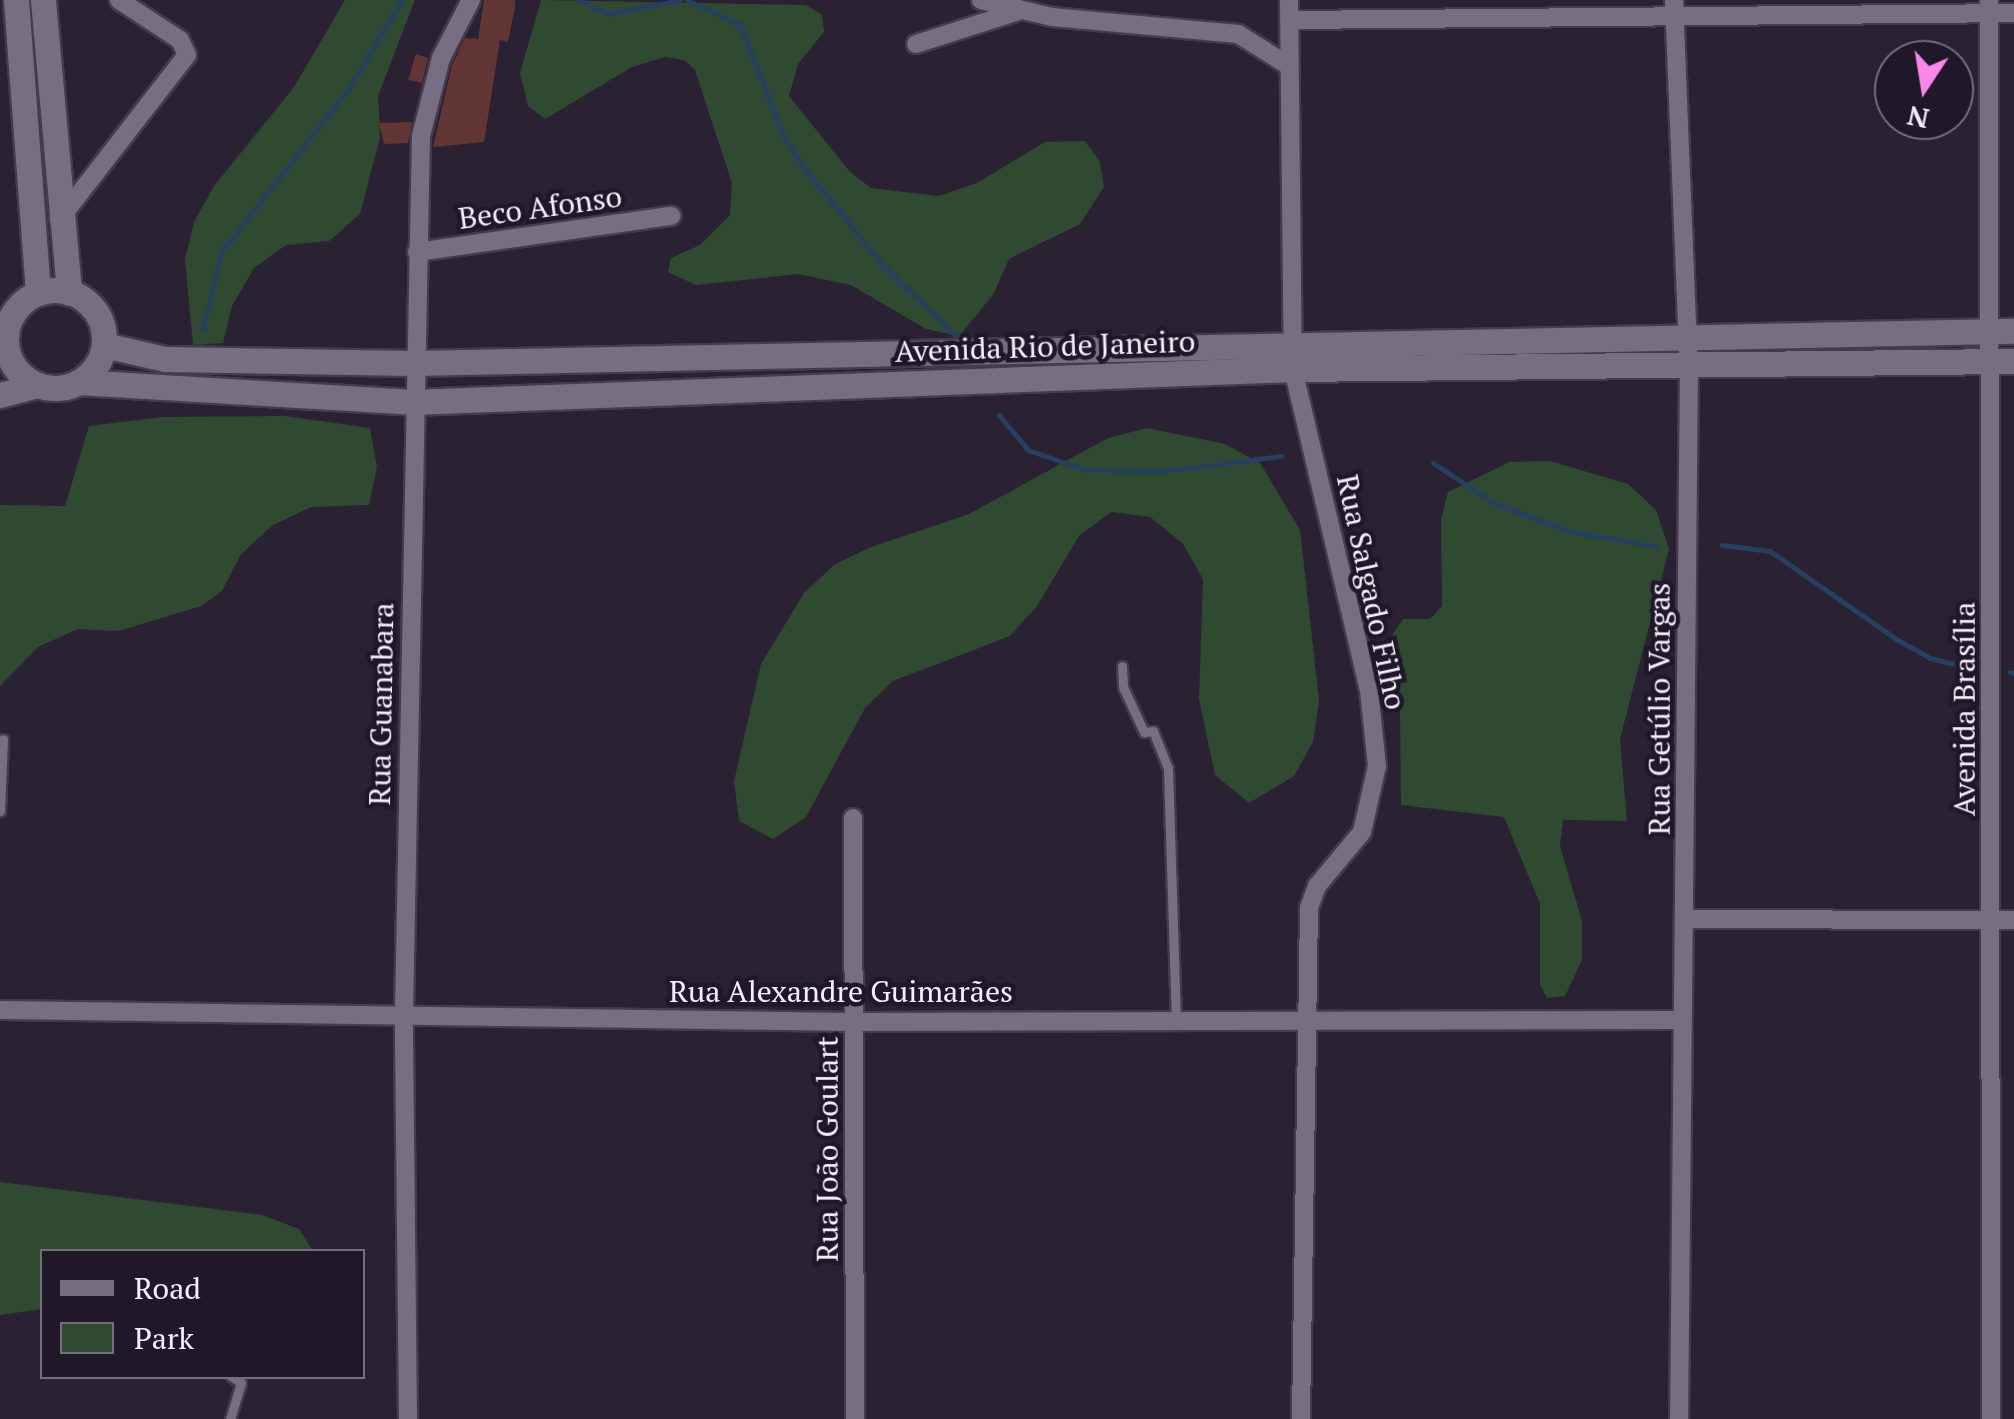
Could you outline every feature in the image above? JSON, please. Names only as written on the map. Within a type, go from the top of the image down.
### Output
[{"type":"main road","points":[[16,0],[38,293]]},
{"type":"main road","points":[[43,0],[59,221],[69,293]]},
{"type":"main road","points":[[0,395],[37,385],[78,382],[98,363],[104,346],[99,317],[69,293],[38,293],[12,316],[4,352],[18,372],[37,385]]},
{"type":"main road","name":"Avenida Rio de Janeiro","points":[[78,382],[412,402],[1688,334],[2003,331]]},
{"type":"main road","name":"Avenida Rio de Janeiro","points":[[104,346],[165,359],[413,363],[1292,357],[1689,366],[2003,361]]},
{"type":"street","points":[[59,221],[188,55],[180,40],[119,0]]},
{"type":"street","name":"Rua Guanabara","points":[[408,1419],[404,1012],[412,402],[422,116],[441,58],[471,0]]},
{"type":"street","points":[[981,0],[1020,11],[1220,30],[1257,42],[1288,66]]},
{"type":"street","name":"Rua Salgado Filho","points":[[1289,0],[1292,357],[1369,690],[1377,766],[1362,832],[1317,886],[1310,908],[1305,1021],[1301,1419]]},
{"type":"street","points":[[1290,20],[1674,8],[1988,6],[2014,13]]},
{"type":"street","name":"Avenida Brasília","points":[[1988,6],[2003,331],[1991,920],[1991,1419]]},
{"type":"street","name":"Rua Getúlio Vargas","points":[[1674,8],[1689,366],[1679,1419]]},
{"type":"street","points":[[916,44],[1020,11]]},
{"type":"street","name":"Beco Afonso","points":[[418,252],[671,216]]},
{"type":"street","name":"Rua João Goulart","points":[[853,818],[855,1419]]},
{"type":"street","points":[[1686,919],[2014,920]]},
{"type":"street","name":"Rua Alexandre Guimarães","points":[[0,1010],[404,1012],[854,1022],[1681,1020]]},
{"type":"lane","points":[[1122,666],[1123,687],[1144,732],[1154,731],[1168,768],[1176,1019]]},
{"type":"lane","points":[[0,812],[3,739]]},
{"type":"lane","points":[[230,1419],[242,1382],[236,1379]]},
{"type":"green space","points":[[345,0],[415,0],[378,96],[380,137],[360,214],[329,241],[286,245],[254,268],[232,306],[223,343],[193,345],[185,260],[194,222],[214,186],[294,87]]},
{"type":"green space","points":[[541,0],[806,5],[822,15],[824,32],[798,64],[789,96],[850,172],[871,188],[939,196],[977,183],[1045,142],[1085,141],[1100,162],[1104,187],[1080,224],[1009,259],[993,295],[959,336],[926,329],[851,285],[798,274],[696,285],[668,272],[671,258],[700,245],[730,215],[732,183],[695,70],[684,60],[665,57],[632,67],[545,119],[528,106],[520,73]]},
{"type":"green space","points":[[285,416],[370,428],[377,467],[369,505],[311,507],[273,525],[241,554],[222,591],[201,606],[119,631],[78,629],[38,647],[0,686],[0,505],[65,506],[89,426],[163,417]]},
{"type":"green space","points":[[1147,428],[1225,444],[1260,463],[1300,530],[1319,700],[1313,742],[1294,776],[1249,803],[1215,775],[1199,699],[1203,579],[1183,544],[1150,517],[1111,512],[1079,536],[1037,606],[1010,636],[893,681],[865,708],[806,817],[773,839],[739,821],[734,781],[761,664],[804,593],[834,565],[871,547],[969,514],[1108,438]]},
{"type":"green space","points":[[1550,461],[1628,484],[1656,510],[1669,549],[1620,739],[1627,821],[1563,820],[1560,846],[1582,921],[1582,960],[1565,996],[1547,998],[1540,984],[1540,904],[1504,817],[1401,805],[1400,708],[1387,643],[1403,619],[1430,619],[1442,606],[1441,520],[1448,492],[1509,462]]},
{"type":"green space","points":[[0,1182],[262,1215],[299,1229],[312,1249],[40,1249],[40,1309],[0,1315]]},
{"type":"building","points":[[484,0],[515,0],[508,42],[500,40],[484,142],[433,147],[452,65],[465,38],[478,39]]},
{"type":"building","points":[[416,54],[428,58],[422,83],[408,80]]},
{"type":"building","points":[[412,122],[408,143],[384,144],[379,123]]},
{"type":"waterway","points":[[203,329],[221,252],[347,91],[402,0]]},
{"type":"waterway","points":[[579,0],[608,14],[680,0]]},
{"type":"waterway","points":[[687,0],[740,25],[783,135],[805,169],[881,263],[960,340]]},
{"type":"waterway","points":[[999,415],[1028,450],[1086,470],[1165,471],[1281,456]]},
{"type":"waterway","points":[[1433,463],[1494,503],[1569,531],[1657,546]]},
{"type":"waterway","points":[[1722,545],[1770,551],[1896,639],[1930,658],[1974,669]]},
{"type":"waterway","points":[[2010,672],[2014,673]]}]
